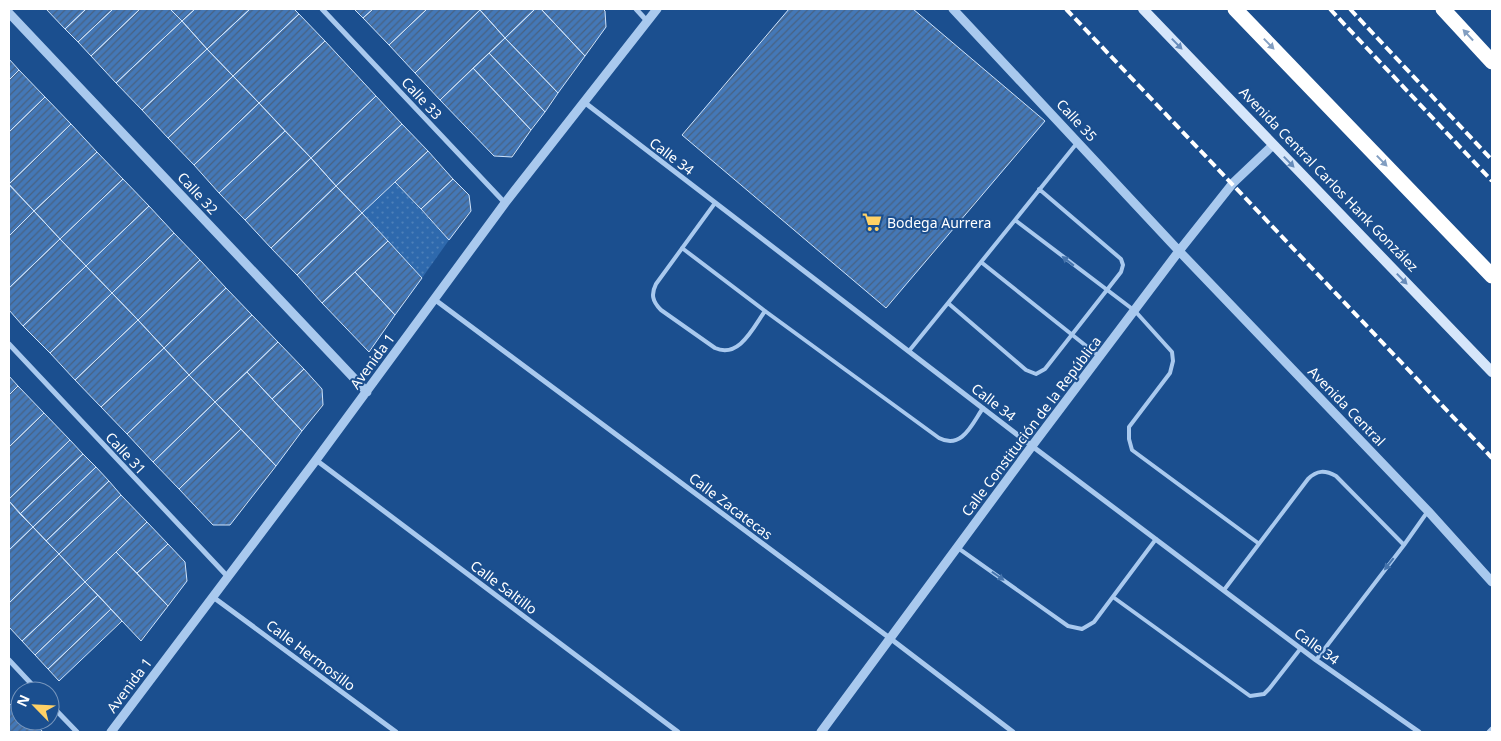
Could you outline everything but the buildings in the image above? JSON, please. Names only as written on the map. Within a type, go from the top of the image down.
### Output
[{"type":"highway","points":[[1236,9],[1492,276]]},
{"type":"highway","points":[[1443,9],[1492,62]]},
{"type":"main road","name":"Avenida Central Carlos Hank González","points":[[1143,9],[1492,372]]},
{"type":"street","name":"Calle 33","points":[[322,9],[505,203]]},
{"type":"street","points":[[636,9],[647,21]]},
{"type":"street","name":"Avenida 1","points":[[111,732],[316,460],[505,203],[657,9]]},
{"type":"street","name":"Calle 35","points":[[953,9],[1179,251]]},
{"type":"street","name":"Calle 32","points":[[9,13],[366,392]]},
{"type":"street","name":"Calle 34","points":[[584,102],[1032,446],[1316,660],[1419,732]]},
{"type":"street","name":"Calle Constitución de la República","points":[[821,732],[1179,251],[1233,183],[1273,145]]},
{"type":"street","name":"Avenida Central","points":[[1179,251],[1428,511],[1492,582]]},
{"type":"street","name":"Calle Zacatecas","points":[[434,300],[891,639],[1012,732]]},
{"type":"street","name":"Calle 31","points":[[9,344],[228,577]]},
{"type":"street","name":"Calle Saltillo","points":[[316,460],[678,732]]},
{"type":"street","name":"Calle Hermosillo","points":[[213,597],[396,732]]},
{"type":"street","points":[[9,660],[29,681]]},
{"type":"street","points":[[60,714],[77,732]]},
{"type":"lane","points":[[909,351],[1078,141]]},
{"type":"lane","points":[[948,302],[1031,373],[1036,374],[1045,369],[1121,272],[1123,265],[1121,259],[1040,189]]},
{"type":"lane","points":[[716,203],[653,290],[653,298],[660,310],[721,351],[735,349],[765,311]]},
{"type":"lane","points":[[1016,220],[1134,311],[1172,352],[1173,360],[1170,373],[1129,427],[1129,439],[1132,450],[1258,543]]},
{"type":"lane","points":[[682,248],[765,311],[946,442],[953,442],[966,434],[983,408]]},
{"type":"lane","points":[[981,262],[1100,357]]},
{"type":"lane","points":[[1224,590],[1308,478],[1314,473],[1321,471],[1329,472],[1336,476],[1404,545]]},
{"type":"lane","points":[[1316,660],[1428,511]]},
{"type":"lane","points":[[958,548],[1068,626],[1082,629],[1088,626],[1113,596],[1156,539]]},
{"type":"lane","points":[[1113,596],[1250,696],[1264,694],[1270,689],[1301,648]]},
{"type":"shaded area","points":[[395,182],[449,240],[422,278],[362,213]]},
{"type":"railway","points":[[1066,9],[1492,458]]},
{"type":"railway","points":[[1330,9],[1492,181]]},
{"type":"railway","points":[[1350,9],[1492,160]]},
{"type":"place","name":"Bodega Aurrera","points":[[872,222]]}]
